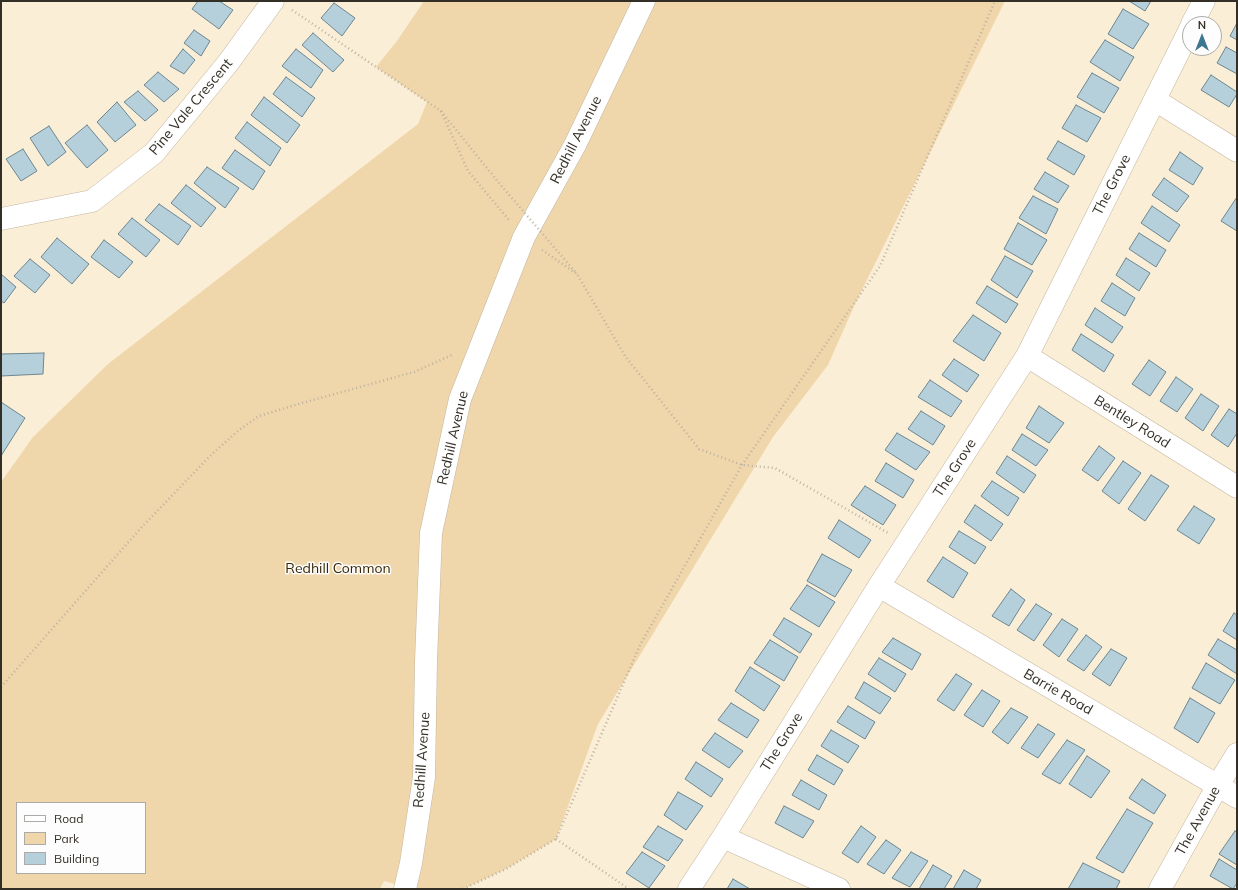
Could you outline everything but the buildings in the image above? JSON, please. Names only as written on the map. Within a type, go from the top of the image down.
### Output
[{"type":"street","name":"Redhill Avenue","points":[[405,889],[411,863],[424,777],[426,661],[431,533],[460,399],[524,238],[575,145],[644,1]]},
{"type":"street","points":[[1196,16],[1204,1]]},
{"type":"street","name":"Pine Vale Crescent","points":[[1,219],[92,201],[154,153],[228,63],[282,5]]},
{"type":"street","name":"The Grove","points":[[689,889],[879,586],[1027,356],[1182,45]]},
{"type":"street","points":[[1155,100],[1237,151]]},
{"type":"street","name":"Bentley Road","points":[[1027,356],[1237,487]]},
{"type":"street","name":"Barrie Road","points":[[879,586],[1237,797]]},
{"type":"street","name":"The Avenue","points":[[1160,889],[1237,754]]},
{"type":"street","points":[[723,837],[839,889]]},
{"type":"path","points":[[463,889],[506,869],[556,840],[640,645],[742,466],[880,266],[995,1]]},
{"type":"path","points":[[282,5],[441,111],[577,274],[625,356],[699,449],[742,466],[775,468],[906,544]]},
{"type":"path","points":[[441,111],[468,171],[524,238],[577,274]]},
{"type":"path","points":[[1,687],[140,529],[212,454],[259,416],[414,372],[483,342]]},
{"type":"path","points":[[556,840],[629,889]]},
{"type":"green space","name":"Redhill Common","points":[[424,1],[1005,1],[855,304],[828,365],[773,437],[598,724],[556,839],[506,869],[463,889],[405,889],[406,887],[384,881],[380,889],[1,889],[1,482],[33,437],[108,364],[418,124],[427,102],[376,67],[397,41]]}]
